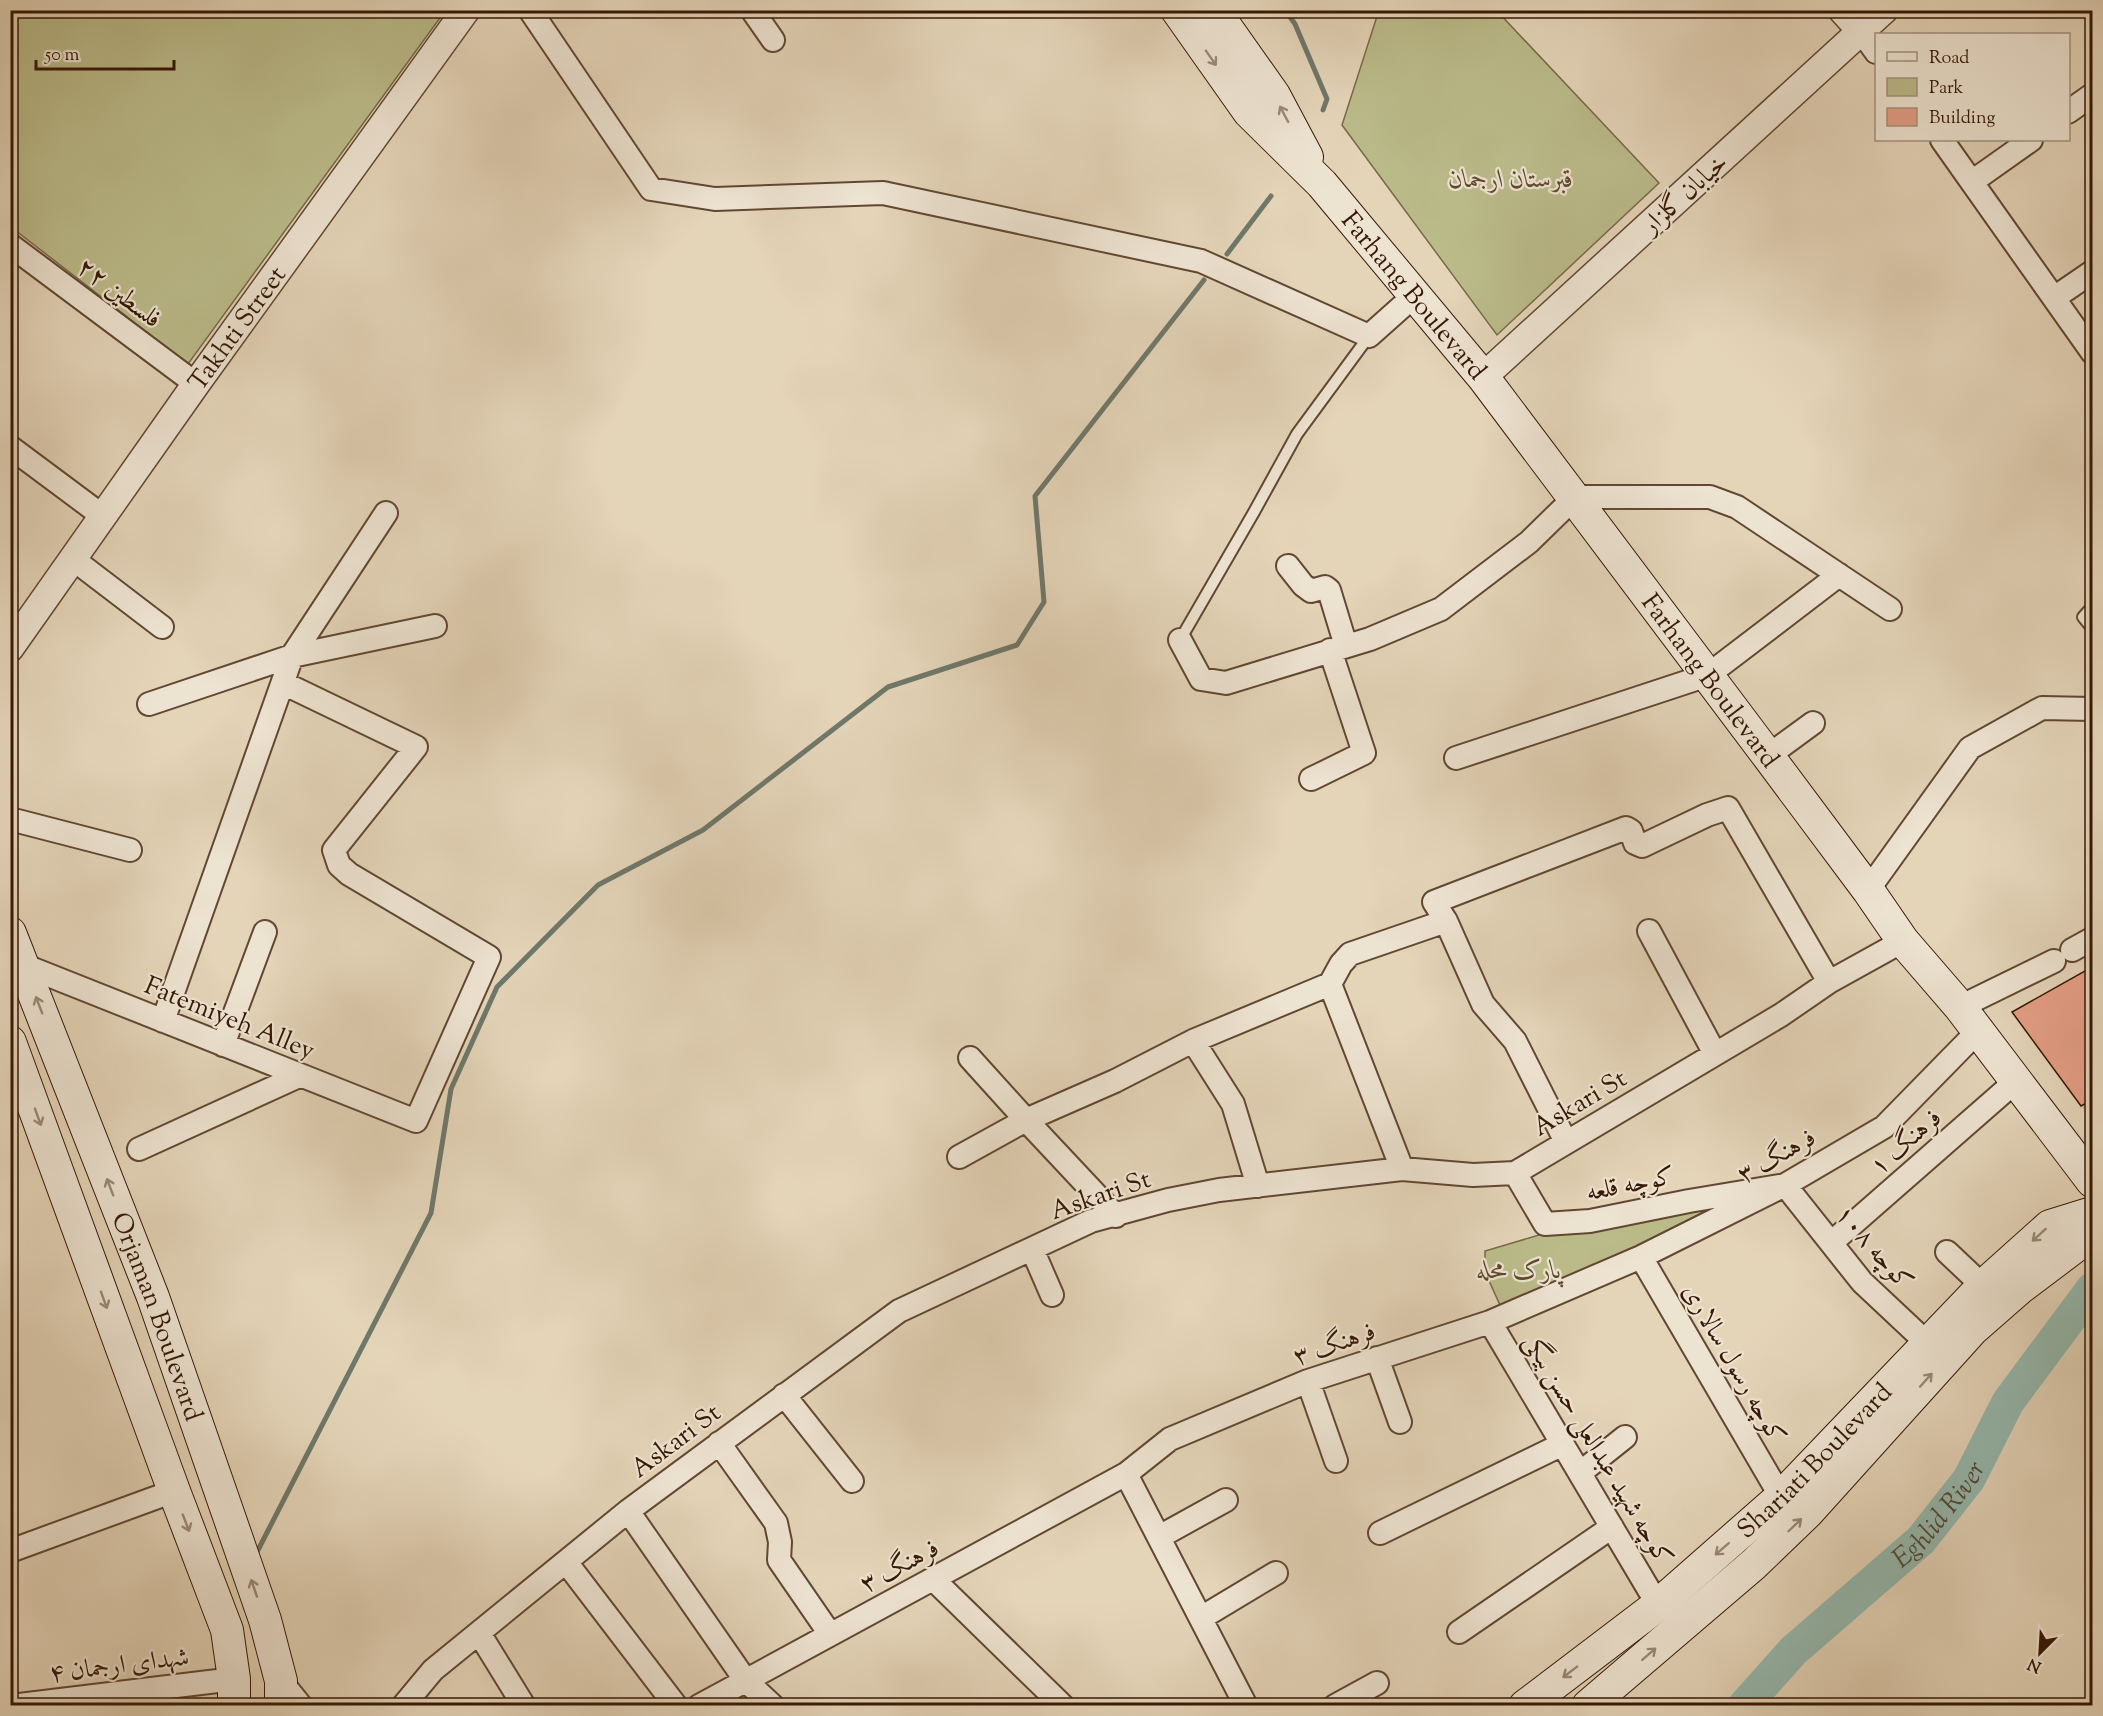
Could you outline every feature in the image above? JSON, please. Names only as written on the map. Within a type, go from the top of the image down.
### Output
[{"type":"main road","name":"Farhang Boulevard","points":[[1177,10],[1249,112],[1322,184],[1483,376],[1868,890],[1903,941],[1969,1019],[2092,1182]]},
{"type":"main road","name":"Farhang Boulevard","points":[[1214,10],[1274,95],[1322,184]]},
{"type":"main road","name":"Orjaman Boulevard","points":[[10,933],[153,1297],[265,1620],[281,1693]]},
{"type":"main road","name":"Orjaman Boulevard","points":[[11,1050],[227,1630],[234,1692]]},
{"type":"main road","name":"Shariati Boulevard","points":[[1525,1706],[1658,1605],[1781,1497],[1983,1286],[2050,1226],[2091,1233]]},
{"type":"main road","name":"Shariati Boulevard","points":[[1588,1706],[1754,1564],[1799,1520],[1972,1330],[2020,1287],[2091,1233]]},
{"type":"main road","points":[[227,1630],[265,1620]]},
{"type":"street","name":"Takhti Street","points":[[12,641],[74,559],[196,384],[466,10]]},
{"type":"street","points":[[530,10],[651,189],[715,199],[883,193],[1201,261],[1369,336],[1415,295]]},
{"type":"street","points":[[752,10],[773,40]]},
{"type":"street","points":[[1842,10],[1865,31]]},
{"type":"street","name":"خیابان گلزار","points":[[1483,376],[1865,31],[1884,10]]},
{"type":"street","points":[[2070,111],[2092,95]]},
{"type":"street","points":[[1943,141],[2092,352]]},
{"type":"street","points":[[1973,181],[2030,141]]},
{"type":"street","name":"فلسطین ۲۲","points":[[10,245],[196,384]]},
{"type":"street","points":[[2054,298],[2092,272]]},
{"type":"street","points":[[10,447],[104,517]]},
{"type":"street","points":[[1180,640],[1201,679],[1226,683],[1370,639],[1441,609],[1529,542],[1575,497],[1710,497],[1737,507],[1890,609]]},
{"type":"street","points":[[163,1021],[292,656],[386,513]]},
{"type":"street","points":[[74,559],[162,627]]},
{"type":"street","points":[[1288,566],[1302,585],[1311,591],[1325,587],[1329,590],[1338,648],[1364,753],[1311,779]]},
{"type":"street","points":[[1456,758],[1708,675],[1839,575]]},
{"type":"street","points":[[149,704],[292,656],[435,626]]},
{"type":"street","name":"Fatemiyeh Alley","points":[[23,965],[416,1121],[489,957],[349,874],[339,865],[334,850],[416,747],[283,683]]},
{"type":"street","points":[[1868,890],[1970,748],[2043,708],[2092,709]]},
{"type":"street","points":[[1768,756],[1813,723]]},
{"type":"street","points":[[1566,1142],[1515,1041],[1483,1004],[1446,921],[1434,902],[1626,828],[1631,831],[1635,843],[1642,846],[1707,815],[1728,808],[1829,982]]},
{"type":"street","points":[[10,819],[130,850]]},
{"type":"street","points":[[959,1157],[1026,1120],[1115,1081],[1194,1041],[1330,984],[1341,964],[1350,954],[1446,921]]},
{"type":"street","points":[[1649,930],[1715,1054]]},
{"type":"street","points":[[223,1045],[265,932]]},
{"type":"street","name":"فرهنگ ۳","points":[[699,1706],[1126,1474],[1170,1439],[1308,1381],[1490,1322],[1641,1257],[1785,1185],[1884,1127],[1969,1019],[2092,939]]},
{"type":"street","name":"Askari St","points":[[403,1706],[433,1670],[628,1511],[899,1311],[1091,1221],[1168,1200],[1219,1190],[1402,1169],[1473,1175],[1515,1173],[1780,1015],[1829,982],[1903,941]]},
{"type":"street","points":[[1330,984],[1402,1169]]},
{"type":"street","points":[[1194,1041],[1233,1104],[1258,1186]]},
{"type":"street","points":[[970,1058],[1116,1215]]},
{"type":"street","points":[[139,1149],[299,1076]]},
{"type":"street","name":"فرهنگ ۱","points":[[1831,1243],[2016,1081]]},
{"type":"street","name":"کوچه قلعه","points":[[1515,1173],[1545,1224],[1590,1221],[1785,1185]]},
{"type":"street","name":"کوچه ۱۰۸","points":[[1785,1185],[1862,1282],[1927,1343]]},
{"type":"street","points":[[1032,1249],[1052,1295]]},
{"type":"street","points":[[1947,1252],[1983,1286]]},
{"type":"street","name":"کوچه رسول سالاری","points":[[1641,1257],[1781,1497]]},
{"type":"street","name":"کوچه شهید عبدالعلی حسن بیگی","points":[[1490,1322],[1658,1605]]},
{"type":"street","points":[[1377,1358],[1400,1422]]},
{"type":"street","points":[[1308,1381],[1336,1461]]},
{"type":"street","points":[[784,1395],[852,1481]]},
{"type":"street","points":[[1580,1473],[1625,1437]]},
{"type":"street","points":[[719,1443],[776,1523],[780,1542],[779,1560],[830,1634]]},
{"type":"street","points":[[1380,1533],[1563,1444]]},
{"type":"street","points":[[1126,1474],[1246,1706]]},
{"type":"street","points":[[10,1551],[174,1491]]},
{"type":"street","points":[[1159,1538],[1226,1500]]},
{"type":"street","points":[[628,1511],[746,1681],[773,1706]]},
{"type":"street","points":[[1459,1632],[1612,1527]]},
{"type":"street","points":[[566,1562],[676,1706]]},
{"type":"street","points":[[1201,1618],[1276,1574]]},
{"type":"street","points":[[933,1579],[1063,1706]]},
{"type":"street","points":[[479,1633],[524,1706]]},
{"type":"street","points":[[1335,1706],[1377,1683]]},
{"type":"street","name":"شهدای ارجمان ۴","points":[[10,1706],[234,1692]]},
{"type":"street","points":[[281,1693],[301,1706]]},
{"type":"lane","points":[[1180,640],[1297,434],[1369,336]]},
{"type":"lane","points":[[2092,607],[2083,616],[2092,628]]},
{"type":"green space","name":"قبرستان ارجمان","points":[[1379,10],[1497,11],[1659,183],[1497,335],[1342,125]]},
{"type":"green space","points":[[10,11],[445,11],[188,364],[11,227]]},
{"type":"green space","name":"پارک محله","points":[[1733,1189],[1735,1200],[1572,1281],[1500,1305],[1485,1272],[1485,1251],[1539,1235]]},
{"type":"building","points":[[2092,967],[2092,1100],[2081,1106],[2012,1012]]},
{"type":"waterway","points":[[1285,10],[1295,24],[1327,99],[1323,110]]},
{"type":"waterway","points":[[1227,254],[1271,196]]},
{"type":"waterway","points":[[257,1552],[431,1213],[451,1089],[497,987],[598,885],[703,830],[888,687],[1017,645],[1044,602],[1035,496],[1204,280]]},
{"type":"waterway","name":"Eghlid River","points":[[1744,1706],[1793,1651],[1921,1540],[1969,1479],[2008,1402],[2092,1289]]}]
